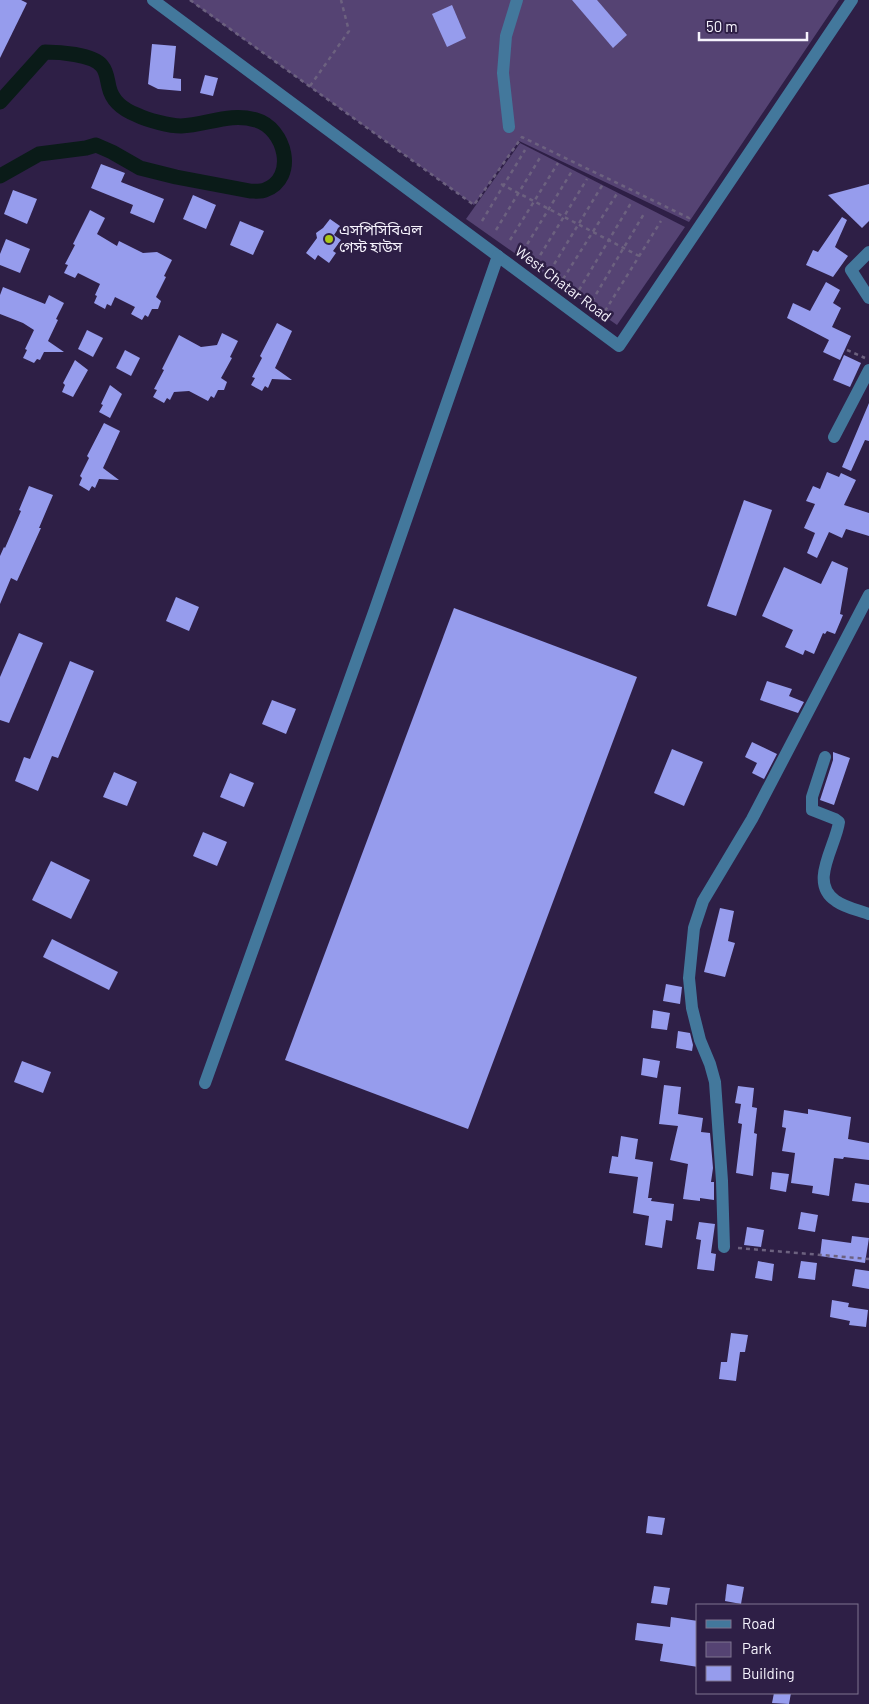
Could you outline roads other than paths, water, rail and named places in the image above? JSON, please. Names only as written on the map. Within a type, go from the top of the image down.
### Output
[{"type":"street","name":"West Chatar Road","points":[[153,0],[619,346],[852,0]]},
{"type":"street","points":[[509,127],[503,73],[506,36],[517,0]]},
{"type":"street","points":[[869,252],[850,270],[869,298]]},
{"type":"street","points":[[205,1083],[498,256]]},
{"type":"street","points":[[834,437],[869,370]]},
{"type":"street","points":[[724,1247],[722,1181],[715,1082],[700,1040],[692,1008],[689,978],[694,928],[703,902],[752,819],[869,595]]},
{"type":"street","points":[[825,757],[812,797],[812,810],[839,822],[823,875],[826,892],[837,902],[869,914]]},
{"type":"waterway","points":[[0,102],[45,52],[83,56],[98,62],[102,66],[113,97],[119,104],[141,117],[176,126],[237,117],[256,120],[266,125],[274,133],[280,142],[284,154],[282,175],[275,184],[263,191],[250,191],[140,168],[96,145],[39,154],[0,176]]},
{"type":"place","name":"এসপিসিবিএল গেস্ট হাউস","points":[[329,239]]}]
